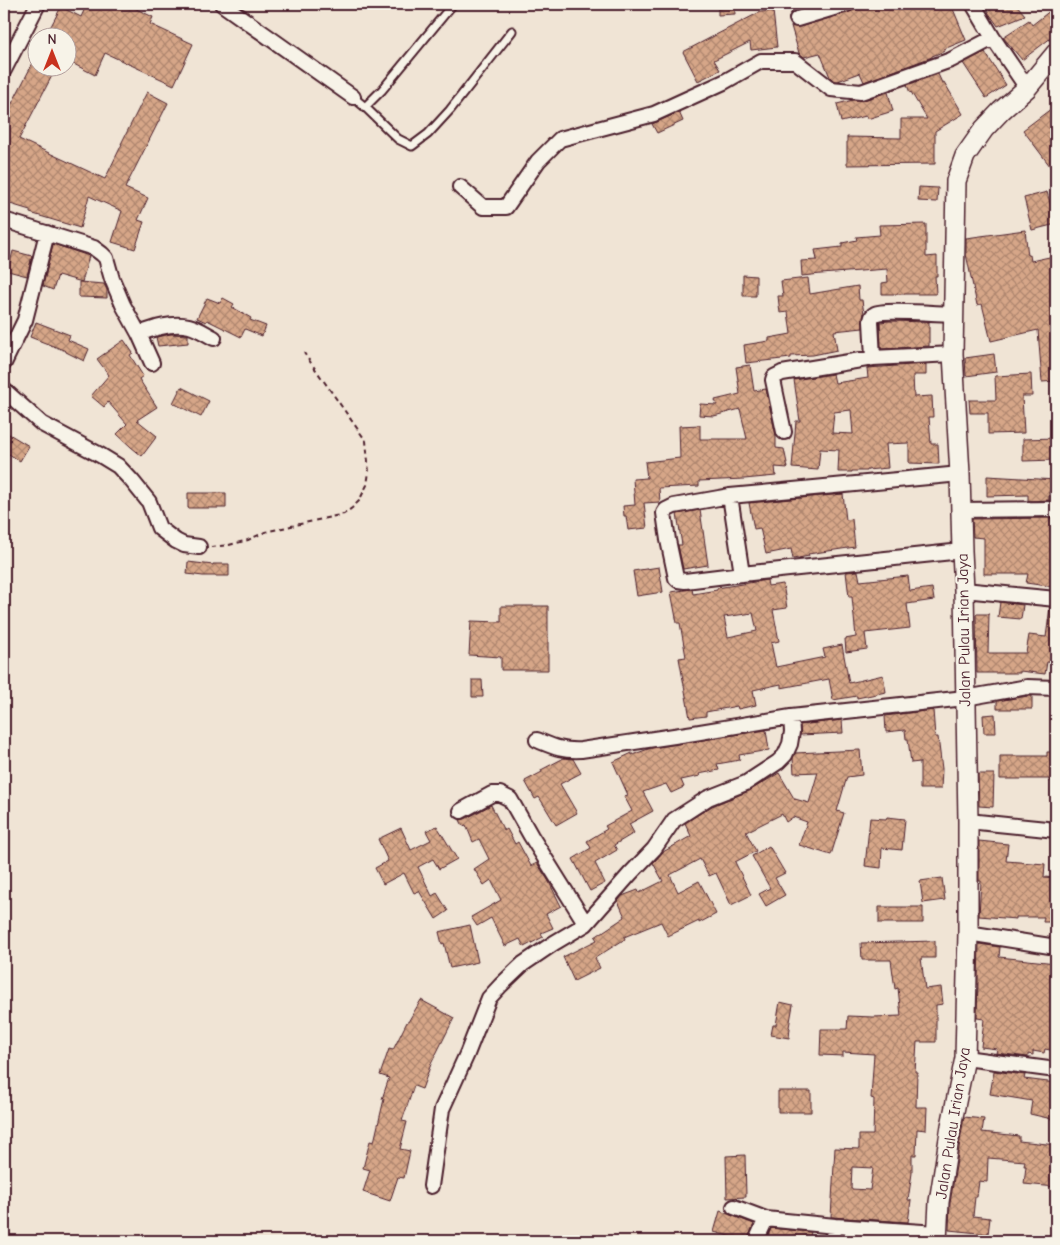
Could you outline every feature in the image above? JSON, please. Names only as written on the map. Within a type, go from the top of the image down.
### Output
[{"type":"street","points":[[4,70],[38,4]]},
{"type":"street","points":[[222,4],[353,97]]},
{"type":"street","points":[[797,20],[847,4]]},
{"type":"street","points":[[973,4],[993,38],[1027,88]]},
{"type":"street","points":[[460,187],[483,207],[506,207],[538,161],[560,139],[654,114],[724,82],[761,60],[795,61],[831,89],[861,92],[952,60],[993,38]]},
{"type":"street","name":"Jalan Pulau Irian Jaya","points":[[937,1237],[951,1126],[965,1058],[968,933],[964,590],[954,354],[956,181],[965,156],[984,129],[1027,88],[1056,53]]},
{"type":"street","points":[[4,220],[94,248],[102,254],[106,258],[112,280],[123,305],[152,363]]},
{"type":"street","points":[[4,363],[25,320],[47,233]]},
{"type":"street","points":[[873,358],[871,321],[874,315],[887,312],[954,314]]},
{"type":"street","points":[[139,334],[159,327],[180,325],[200,330],[214,338]]},
{"type":"street","points":[[784,432],[773,380],[774,377],[782,372],[873,358],[954,354]]},
{"type":"street","points":[[4,390],[42,424],[118,466],[150,502],[159,528],[184,545],[199,547]]},
{"type":"street","points":[[960,474],[730,496],[674,506],[664,513],[676,578],[685,581],[962,551]]},
{"type":"street","points":[[730,496],[742,574]]},
{"type":"street","points":[[960,510],[1056,509]]},
{"type":"street","points":[[964,590],[1056,599]]},
{"type":"street","points":[[537,740],[569,751],[581,750],[791,717],[965,698],[1027,687],[1056,688]]},
{"type":"street","points":[[431,1186],[442,1109],[467,1054],[489,998],[523,964],[586,924],[654,849],[674,820],[708,798],[746,783],[778,762],[785,755],[790,744],[792,732],[791,717]]},
{"type":"street","points":[[461,811],[492,794],[500,794],[510,799],[586,924]]},
{"type":"street","points":[[968,821],[1056,830]]},
{"type":"street","points":[[968,933],[1056,948]]},
{"type":"street","points":[[965,1058],[1056,1070]]},
{"type":"street","points":[[734,1207],[766,1219],[937,1237]]},
{"type":"street","points":[[756,1241],[766,1219]]},
{"type":"street","points":[[832,1241],[835,1226]]},
{"type":"lane","points":[[365,107],[382,90],[453,4]]},
{"type":"lane","points":[[353,97],[398,138],[412,146],[428,134],[450,110],[512,31]]},
{"type":"path","points":[[199,547],[229,545],[248,540],[265,532],[344,514],[359,501],[367,486],[369,472],[366,441],[304,352]]},
{"type":"building","points":[[87,4],[126,4],[153,17],[150,24],[193,44],[174,85],[105,53],[95,75],[78,66],[78,28],[50,28],[61,7],[81,17]]},
{"type":"building","points":[[718,4],[734,4],[735,14],[718,15]]},
{"type":"building","points":[[856,4],[949,4],[966,40],[944,49],[945,51],[932,57],[864,82],[860,73],[834,81],[830,77],[820,53],[804,57],[799,53],[791,26],[800,27],[850,12],[854,10]]},
{"type":"building","points":[[998,4],[1016,4],[1025,15],[998,26],[988,12]]},
{"type":"building","points":[[1056,6],[1056,34],[1022,60],[1003,37],[1029,20],[1032,25]]},
{"type":"building","points":[[773,11],[777,47],[751,50],[750,42],[714,60],[720,70],[698,81],[683,52],[760,12]]},
{"type":"building","points":[[985,52],[1006,85],[986,98],[963,63]]},
{"type":"building","points":[[28,72],[28,78],[51,78],[19,139],[105,179],[147,92],[168,103],[125,188],[148,198],[138,220],[144,222],[135,249],[112,242],[122,211],[89,196],[80,228],[30,213],[30,210],[7,203],[8,201],[4,200],[4,119]]},
{"type":"building","points":[[938,74],[963,114],[935,131],[935,164],[847,165],[847,137],[901,138],[901,119],[927,119],[907,85]]},
{"type":"building","points":[[888,92],[893,111],[867,119],[866,116],[841,122],[837,104],[853,100],[864,100]]},
{"type":"building","points":[[1056,105],[1056,174],[1023,130]]},
{"type":"building","points":[[679,112],[683,121],[657,133],[652,124]]},
{"type":"building","points":[[919,187],[938,188],[937,202],[918,201]]},
{"type":"building","points":[[1047,192],[1051,206],[1056,205],[1056,224],[1032,230],[1024,198]]},
{"type":"building","points":[[926,224],[926,257],[937,256],[936,294],[882,294],[882,283],[888,282],[887,269],[802,276],[801,261],[817,260],[815,250],[842,247],[842,243],[857,240],[856,237],[880,235],[879,225]]},
{"type":"building","points":[[1025,230],[1028,256],[1030,255],[1031,261],[1054,256],[1056,267],[1056,381],[1042,382],[1038,330],[991,341],[982,304],[977,305],[966,254],[966,238]]},
{"type":"building","points":[[53,244],[89,256],[82,282],[58,275],[53,290],[43,286]]},
{"type":"building","points":[[13,251],[32,256],[27,276],[8,271]]},
{"type":"building","points":[[743,275],[756,276],[756,296],[743,296]]},
{"type":"building","points":[[808,278],[810,294],[858,286],[859,300],[862,300],[864,314],[863,328],[834,331],[837,350],[813,355],[791,356],[791,358],[746,363],[744,345],[769,341],[769,338],[791,334],[788,312],[780,313],[778,296],[783,296],[781,281]]},
{"type":"building","points":[[79,282],[104,284],[107,290],[107,298],[79,297]]},
{"type":"building","points":[[207,298],[220,303],[223,298],[234,304],[232,307],[251,318],[250,320],[266,326],[262,336],[245,329],[241,337],[207,320],[206,322],[197,318]]},
{"type":"building","points":[[36,322],[70,335],[68,340],[89,349],[84,361],[66,351],[30,337]]},
{"type":"building","points":[[880,322],[929,322],[929,346],[881,349]]},
{"type":"building","points":[[171,334],[188,335],[188,343],[158,346],[156,337]]},
{"type":"building","points":[[124,340],[133,353],[130,355],[143,376],[139,379],[157,407],[137,420],[157,436],[142,456],[117,434],[127,424],[108,402],[104,407],[91,396],[109,375],[97,359]]},
{"type":"building","points":[[994,354],[996,372],[966,376],[965,358]]},
{"type":"building","points":[[926,364],[926,375],[913,375],[914,397],[932,396],[933,417],[929,417],[931,444],[938,444],[939,464],[909,463],[909,443],[886,444],[888,468],[838,472],[839,450],[820,449],[818,470],[792,468],[796,421],[800,421],[794,380],[833,374],[835,383],[868,378],[867,368]],"holes":[[[851,410],[853,434],[832,433],[834,412]]]},
{"type":"building","points":[[750,365],[754,391],[766,389],[776,436],[776,448],[784,449],[788,468],[775,467],[776,476],[699,481],[699,486],[659,488],[660,502],[644,503],[647,528],[628,530],[623,506],[635,505],[633,479],[647,478],[645,462],[680,458],[679,426],[700,425],[700,439],[747,439],[740,409],[714,416],[699,415],[700,404],[717,405],[715,400],[740,394],[736,367]]},
{"type":"building","points":[[1031,374],[1032,396],[1022,396],[1024,433],[988,434],[988,413],[970,413],[969,400],[996,400],[995,376]]},
{"type":"building","points":[[181,387],[209,401],[201,417],[173,403]]},
{"type":"building","points":[[4,431],[29,446],[20,461],[4,451]]},
{"type":"building","points":[[1056,438],[1056,460],[1023,461],[1023,439]]},
{"type":"building","points":[[987,476],[1056,480],[1056,493],[1049,492],[1049,500],[1028,501],[1028,495],[987,496]]},
{"type":"building","points":[[188,493],[226,493],[226,508],[188,508]]},
{"type":"building","points":[[843,494],[846,520],[852,519],[855,547],[808,554],[809,556],[793,559],[791,549],[766,554],[760,528],[754,529],[749,503]]},
{"type":"building","points":[[700,510],[708,565],[683,569],[678,545],[682,545],[677,514]]},
{"type":"building","points":[[1056,518],[1056,573],[1054,587],[1026,583],[1028,574],[984,574],[984,538],[973,537],[972,519]]},
{"type":"building","points":[[188,562],[213,565],[229,564],[229,576],[187,574]]},
{"type":"building","points":[[659,567],[663,592],[637,596],[633,571]]},
{"type":"building","points":[[858,571],[860,581],[908,576],[910,591],[932,588],[934,600],[907,604],[910,628],[865,633],[867,649],[846,652],[845,639],[856,637],[852,597],[849,597],[846,572]]},
{"type":"building","points":[[767,580],[768,586],[783,584],[787,608],[773,610],[779,641],[771,643],[776,667],[825,657],[823,649],[842,645],[849,683],[883,675],[886,692],[857,698],[857,696],[833,700],[829,679],[781,688],[781,684],[753,690],[756,705],[738,709],[737,706],[706,712],[706,716],[690,718],[679,658],[686,657],[680,623],[677,623],[671,592],[692,589],[693,594],[717,590],[717,588]],"holes":[[[753,613],[757,631],[728,637],[724,617]]]},
{"type":"building","points":[[1000,602],[1023,605],[1021,619],[998,617]]},
{"type":"building","points":[[501,606],[548,606],[548,670],[501,670],[501,657],[469,655],[471,621],[501,622]]},
{"type":"building","points":[[1050,607],[1056,608],[1056,663],[1047,662],[1045,674],[1020,671],[1020,673],[977,673],[976,614],[989,614],[988,653],[1026,653],[1029,635],[1046,637]]},
{"type":"building","points":[[472,680],[482,680],[483,697],[472,697]]},
{"type":"building","points":[[1032,696],[1032,709],[997,709],[997,701]]},
{"type":"building","points":[[933,710],[935,737],[938,737],[942,769],[941,789],[920,789],[920,762],[911,763],[905,730],[886,732],[885,716]]},
{"type":"building","points":[[995,714],[996,733],[984,733],[983,715]]},
{"type":"building","points":[[842,720],[843,733],[800,735],[800,725]]},
{"type":"building","points":[[766,730],[769,750],[739,755],[740,760],[717,764],[719,770],[681,780],[684,787],[671,793],[666,784],[643,792],[653,811],[629,824],[634,833],[614,845],[617,850],[595,863],[605,883],[590,891],[573,859],[591,848],[587,841],[607,829],[605,826],[632,811],[624,796],[628,795],[613,762],[632,753],[632,755],[651,748]]},
{"type":"building","points":[[860,750],[862,775],[847,777],[837,811],[844,813],[831,855],[799,845],[807,822],[793,817],[786,822],[782,814],[746,832],[756,851],[735,862],[751,895],[731,905],[716,873],[709,876],[700,859],[670,875],[678,892],[699,881],[716,914],[668,936],[661,922],[624,937],[625,939],[595,958],[600,968],[574,981],[563,957],[597,940],[595,937],[625,917],[618,901],[622,896],[638,890],[639,893],[663,881],[653,863],[663,852],[691,836],[685,823],[712,806],[749,791],[779,773],[795,800],[809,803],[818,772],[794,773],[793,758],[795,753]]},
{"type":"building","points":[[1047,752],[1056,752],[1056,781],[1049,781],[1049,779],[1000,779],[1000,756],[1047,756]]},
{"type":"building","points":[[564,758],[573,759],[581,773],[560,784],[577,813],[556,825],[539,797],[535,799],[525,781]]},
{"type":"building","points":[[978,774],[994,774],[993,807],[979,806]]},
{"type":"building","points":[[491,805],[504,831],[507,829],[515,844],[518,842],[531,866],[537,863],[561,906],[546,914],[553,928],[541,933],[543,937],[524,947],[520,939],[505,946],[491,918],[477,926],[471,917],[501,900],[491,880],[484,885],[474,869],[489,859],[479,839],[473,842],[466,825],[463,826],[460,820]]},
{"type":"building","points":[[887,817],[905,819],[902,850],[882,848],[881,868],[865,866],[870,818],[886,819]]},
{"type":"building","points":[[437,826],[457,859],[439,869],[433,859],[418,867],[432,896],[437,893],[448,911],[436,919],[419,891],[414,893],[404,873],[383,884],[375,868],[388,861],[378,839],[401,828],[411,850],[431,840],[426,831]]},
{"type":"building","points":[[979,841],[1008,844],[1006,861],[1045,864],[1044,877],[1056,878],[1056,922],[1043,922],[1044,917],[1016,917],[1016,919],[979,916],[981,881],[979,881]]},
{"type":"building","points":[[769,846],[785,873],[775,878],[785,895],[766,906],[759,894],[770,888],[752,856]]},
{"type":"building","points":[[942,878],[945,900],[923,903],[920,881]]},
{"type":"building","points":[[879,907],[923,907],[923,923],[879,923]]},
{"type":"building","points":[[470,925],[478,962],[450,968],[444,943],[442,944],[439,932]]},
{"type":"building","points":[[935,941],[935,958],[921,958],[925,989],[941,987],[943,1004],[936,1005],[936,1042],[917,1042],[915,1072],[917,1072],[916,1107],[927,1107],[926,1130],[917,1129],[916,1155],[912,1155],[912,1173],[908,1200],[911,1200],[908,1222],[831,1217],[835,1148],[859,1149],[859,1135],[873,1135],[874,1099],[871,1098],[874,1054],[843,1052],[843,1056],[820,1055],[821,1029],[847,1029],[848,1016],[901,1016],[898,988],[895,989],[891,960],[862,960],[861,943]],"holes":[[[852,1167],[873,1168],[870,1190],[851,1189]]]},
{"type":"building","points":[[979,944],[1000,947],[999,957],[1056,963],[1056,1051],[1045,1049],[1044,1053],[1033,1051],[1033,1055],[1028,1054],[1028,1057],[996,1053],[997,1049],[981,1047],[984,1019],[977,1018]]},
{"type":"building","points":[[421,1000],[454,1018],[431,1064],[422,1089],[414,1086],[402,1121],[407,1122],[400,1149],[410,1151],[404,1178],[398,1177],[390,1201],[363,1192],[370,1170],[363,1168],[370,1141],[374,1142],[384,1099],[382,1099],[389,1078],[380,1075],[389,1049],[393,1050]]},
{"type":"building","points":[[780,1002],[793,1005],[789,1038],[771,1035],[773,1025],[776,1025]]},
{"type":"building","points":[[994,1071],[1025,1075],[1024,1079],[1056,1083],[1056,1120],[1030,1114],[1032,1101],[990,1094]]},
{"type":"building","points":[[778,1091],[811,1091],[811,1112],[778,1112]]},
{"type":"building","points":[[964,1117],[984,1119],[982,1132],[1019,1136],[1019,1141],[1056,1145],[1056,1187],[1024,1184],[1025,1161],[988,1158],[987,1182],[979,1181],[973,1216],[990,1218],[988,1234],[949,1230],[950,1203]]},
{"type":"building","points":[[745,1155],[746,1197],[727,1198],[726,1156]]},
{"type":"building","points":[[720,1211],[754,1224],[747,1241],[714,1232]]},
{"type":"building","points":[[771,1228],[811,1232],[809,1241],[766,1241]]},
{"type":"building","points":[[844,1235],[901,1239],[901,1241],[842,1241]]}]
